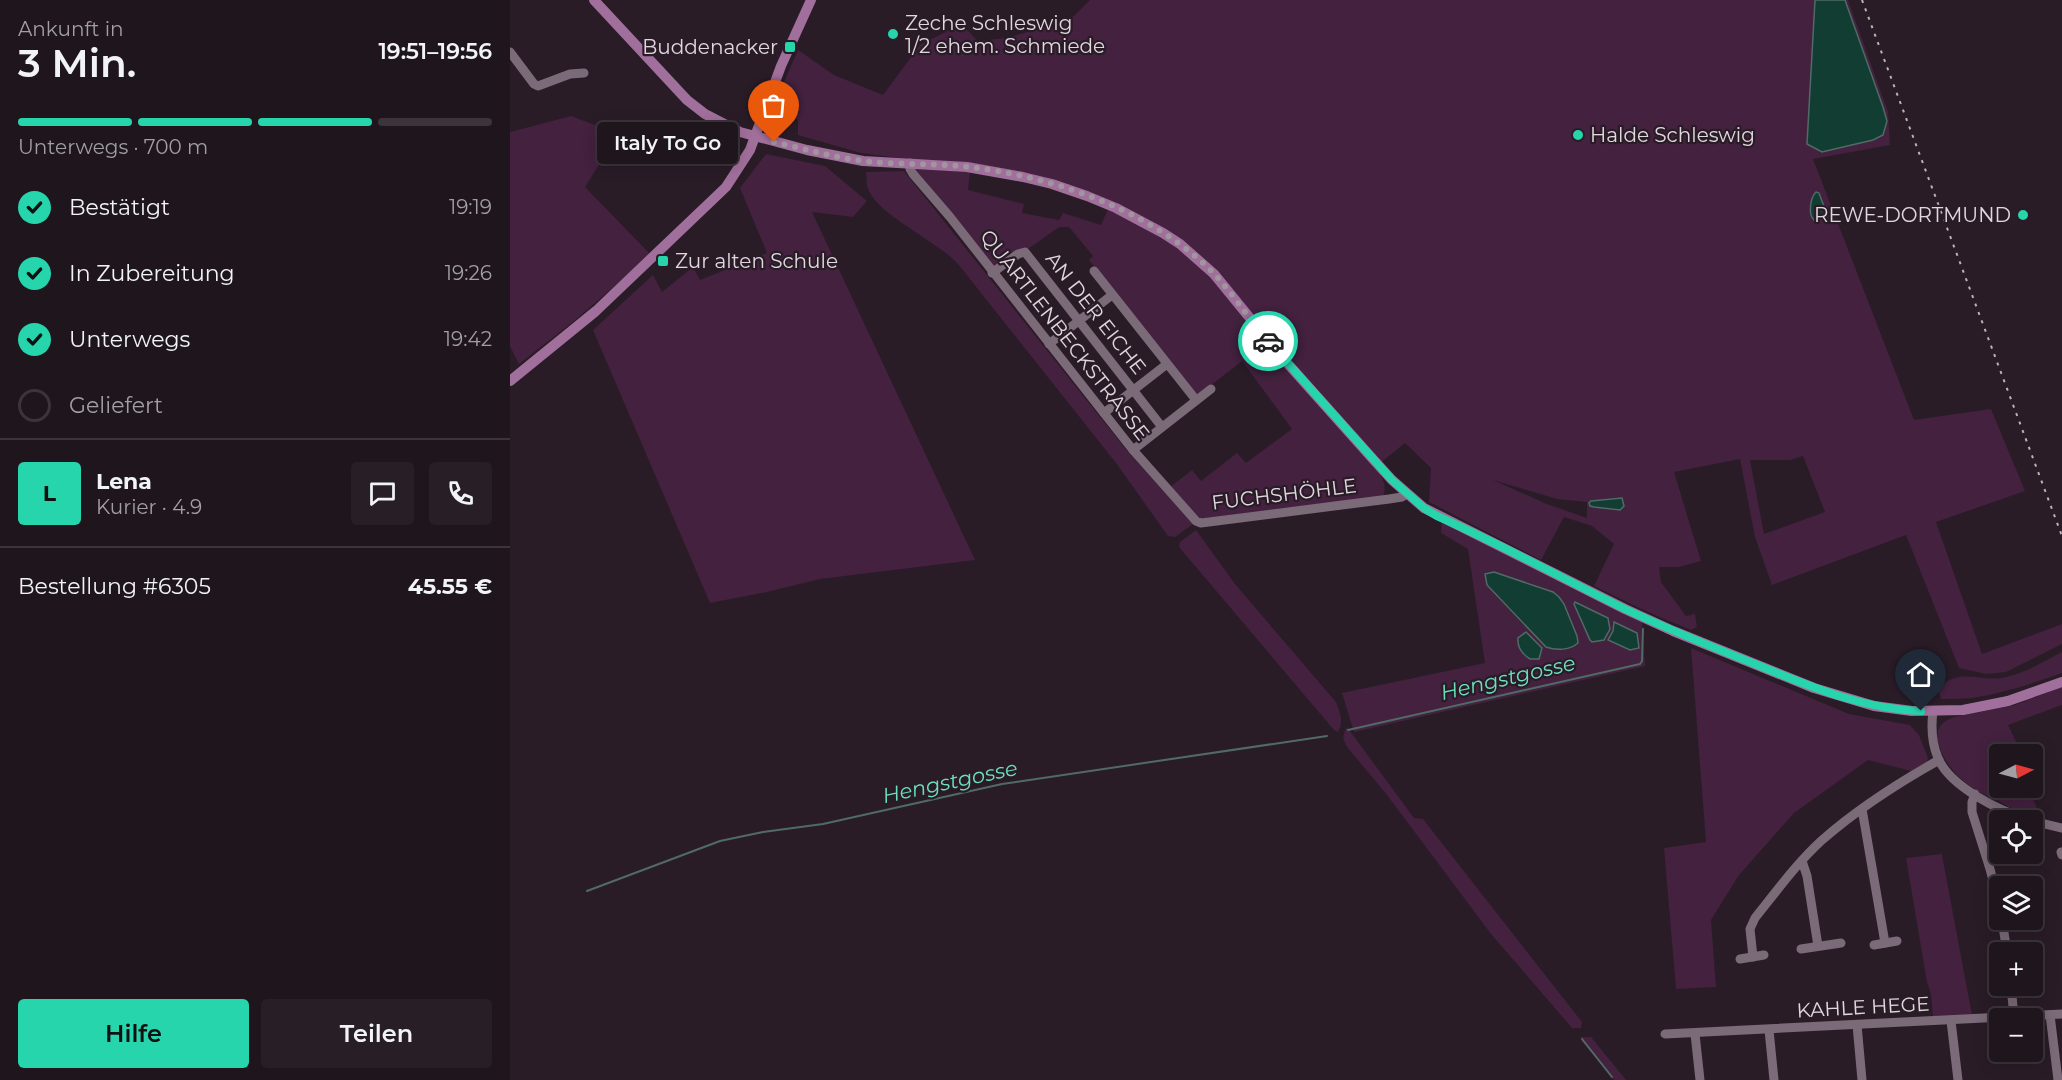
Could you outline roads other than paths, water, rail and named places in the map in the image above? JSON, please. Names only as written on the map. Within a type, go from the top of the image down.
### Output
[{"type":"main road","points":[[594,0],[687,100],[705,114],[755,137],[863,161],[996,171],[1052,184],[1116,208],[1146,223],[1180,244],[1214,274],[1280,355],[1407,494],[1437,516],[1673,631],[1814,688],[1856,702],[1907,710],[1963,710],[2000,703],[2062,682]]},
{"type":"main road","points":[[510,381],[596,311],[712,201],[738,171],[750,150],[781,66],[811,0]]},
{"type":"street","points":[[510,52],[534,84],[538,86],[570,74],[584,73]]},
{"type":"street","name":"QUARTLENBECKSTRASSE","points":[[910,163],[909,169],[950,217],[1133,450],[1201,524]]},
{"type":"street","name":"AN DER EICHE","points":[[992,273],[1018,254],[1025,252],[1162,427]]},
{"type":"street","points":[[1094,272],[1196,400]]},
{"type":"street","points":[[1049,344],[1112,295]]},
{"type":"street","points":[[1104,413],[1167,364]]},
{"type":"street","points":[[1133,450],[1211,389]]},
{"type":"street","name":"FUCHSHÖHLE","points":[[1201,524],[1389,499],[1407,494]]},
{"type":"street","points":[[1932,711],[1932,737],[1939,760],[1947,772],[1975,794],[2003,810]]},
{"type":"street","points":[[1753,957],[1750,929],[1755,918],[1802,861],[1821,841],[1862,809],[1939,760]]},
{"type":"street","points":[[1975,794],[1972,802],[1973,815],[1992,876]]},
{"type":"street","points":[[1862,809],[1885,943]]},
{"type":"street","points":[[2043,824],[2062,828]]},
{"type":"street","points":[[1802,861],[1807,876],[1818,946]]},
{"type":"street","points":[[1874,945],[1897,941]]},
{"type":"street","points":[[1801,949],[1841,942]]},
{"type":"street","points":[[1740,959],[1764,955]]},
{"type":"street","name":"KAHLE HEGE","points":[[2043,1015],[2062,1014]]},
{"type":"street","points":[[2050,1015],[2058,1080]]},
{"type":"street","name":"KAHLE HEGE","points":[[1665,1034],[1989,1019]]},
{"type":"street","points":[[1952,1021],[1958,1080]]},
{"type":"street","points":[[1857,1025],[1862,1080]]},
{"type":"street","points":[[1769,1030],[1774,1080]]},
{"type":"street","points":[[1695,1034],[1700,1080]]},
{"type":"waterway","name":"Hengstgosse","points":[[1348,730],[1640,664],[1643,629]]},
{"type":"waterway","name":"Hengstgosse","points":[[587,891],[720,841],[763,832],[823,824],[1002,784],[1327,736]]},
{"type":"waterway","points":[[1582,1039],[1612,1077]]},
{"type":"railway","points":[[1862,0],[2062,536]]},
{"type":"place","name":"Zeche Schleswig 1/2 ehem. Schmiede","points":[[893,34]]},
{"type":"place","name":"Buddenacker","points":[[790,47]]},
{"type":"place","name":"Halde Schleswig","points":[[1578,135]]},
{"type":"place","name":"Italy To Go","points":[[774,142]]},
{"type":"place","name":"REWE-DORTMUND","points":[[2023,215]]},
{"type":"place","name":"Zur alten Schule","points":[[663,261]]}]
